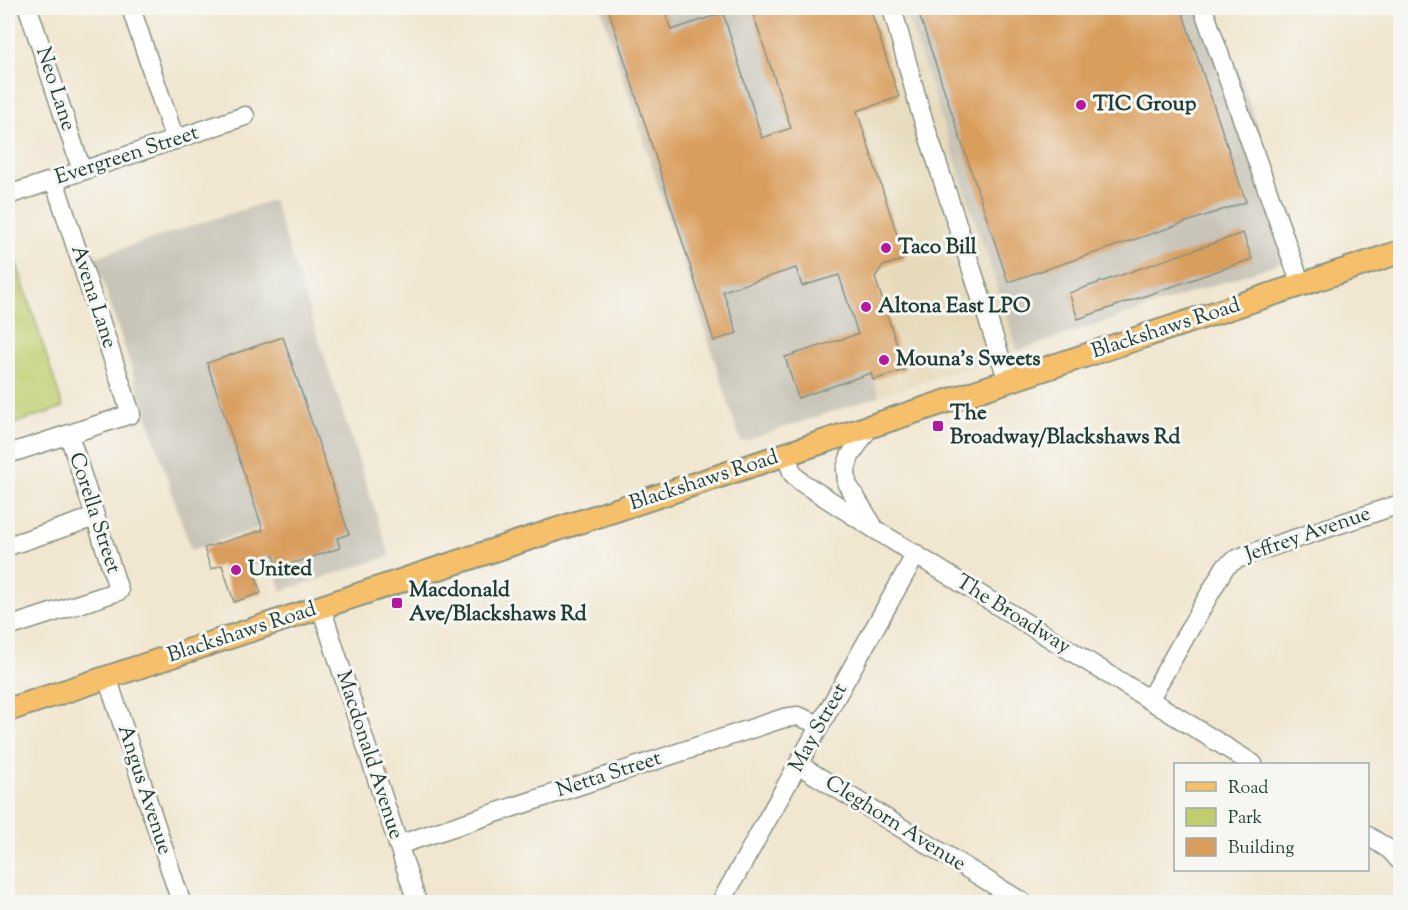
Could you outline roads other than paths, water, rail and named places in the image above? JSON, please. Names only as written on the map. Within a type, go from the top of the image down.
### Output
[{"type":"main road","name":"Blackshaws Road","points":[[8,710],[1401,252]]},
{"type":"street","name":"Neo Lane","points":[[28,8],[82,171]]},
{"type":"street","points":[[131,8],[175,140]]},
{"type":"street","points":[[892,8],[920,110],[1008,381]]},
{"type":"street","points":[[1203,8],[1301,285]]},
{"type":"street","name":"Evergreen Street","points":[[8,195],[245,116]]},
{"type":"street","name":"Avena Lane","points":[[54,180],[131,414],[69,435]]},
{"type":"street","points":[[870,426],[850,456],[846,469],[847,484],[876,530]]},
{"type":"street","points":[[8,454],[69,435]]},
{"type":"street","name":"Corella Street","points":[[8,627],[119,591],[69,435]]},
{"type":"street","name":"The Broadway","points":[[785,454],[793,474],[801,482],[1250,763]]},
{"type":"street","name":"Jeffrey Avenue","points":[[1149,700],[1225,567],[1249,554],[1401,504]]},
{"type":"street","points":[[8,546],[95,517]]},
{"type":"street","name":"May Street","points":[[721,903],[916,554]]},
{"type":"street","name":"Macdonald Avenue","points":[[321,607],[417,903]]},
{"type":"street","name":"Angus Avenue","points":[[107,677],[181,903]]},
{"type":"street","name":"Netta Street","points":[[398,844],[784,718],[798,716],[820,725]]},
{"type":"street","name":"Cleghorn Avenue","points":[[799,765],[1022,903]]},
{"type":"street","points":[[1369,837],[1397,855]]},
{"type":"place","name":"TIC Group","points":[[1081,105]]},
{"type":"place","name":"Taco Bill","points":[[886,248]]},
{"type":"place","name":"Altona East LPO","points":[[866,307]]},
{"type":"place","name":"Mouna’s Sweets","points":[[884,360]]},
{"type":"place","name":"The Broadway/Blackshaws Rd","points":[[938,426]]},
{"type":"place","name":"United","points":[[236,570]]},
{"type":"place","name":"Macdonald Ave/Blackshaws Rd","points":[[397,603]]}]
